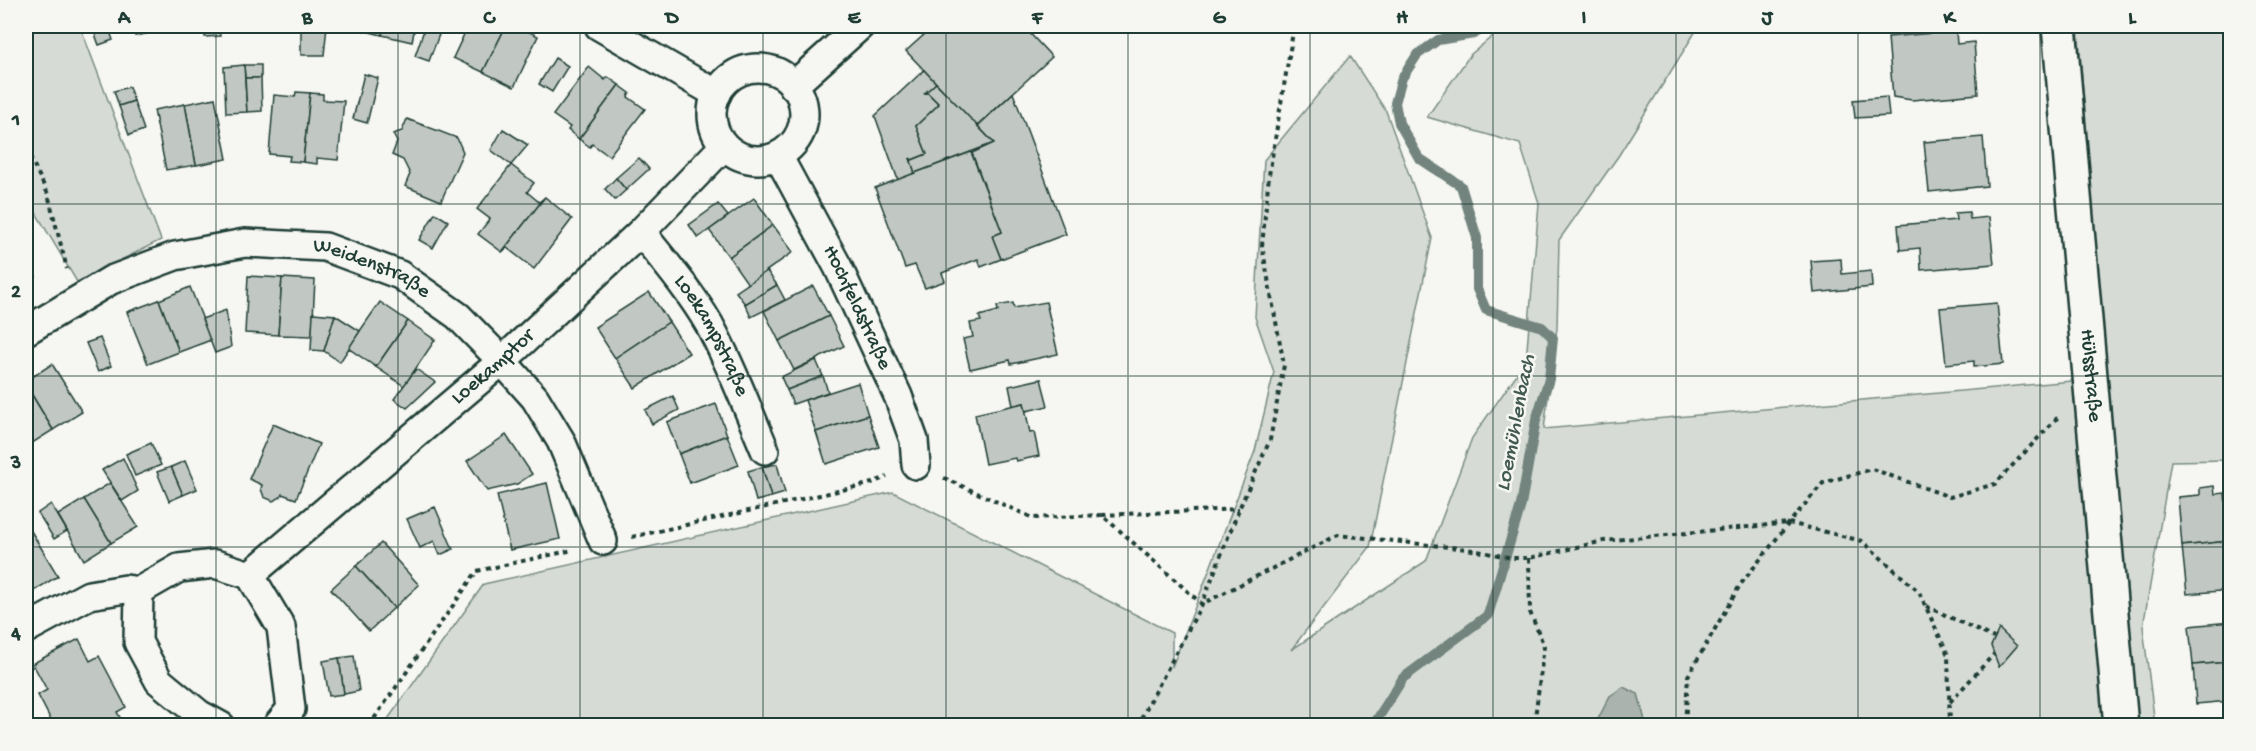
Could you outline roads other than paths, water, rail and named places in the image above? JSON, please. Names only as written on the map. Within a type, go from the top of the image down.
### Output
[{"type":"main road","name":"Hülsstraße","points":[[2059,26],[2121,726]]},
{"type":"street","points":[[599,26],[717,94]]},
{"type":"street","points":[[794,86],[860,26]]},
{"type":"street","points":[[753,69],[775,72],[794,86],[802,100],[804,117],[800,133],[791,147],[778,156],[759,161],[740,157],[724,146],[716,135],[712,121],[712,107],[717,94],[732,77],[753,69]]},
{"type":"street","name":"Loekamptor","points":[[250,575],[502,361],[641,231],[724,146]]},
{"type":"street","name":"Hochfeldstraße","points":[[778,156],[838,267],[898,396],[914,440],[916,465]]},
{"type":"street","name":"Loekampstraße","points":[[641,231],[709,323],[765,450]]},
{"type":"street","name":"Weidenstraße","points":[[26,331],[111,280],[175,256],[245,243],[324,247],[400,275],[459,316],[502,361],[535,398],[561,441],[603,541]]},
{"type":"street","points":[[26,629],[89,595],[126,589],[139,591],[179,568],[215,564],[250,575],[281,627],[291,709],[277,726]]},
{"type":"street","points":[[139,591],[138,642],[159,681],[199,714],[221,726]]},
{"type":"waterway","name":"Loemühlenbach","points":[[1373,726],[1403,678],[1488,615],[1521,505],[1536,420],[1549,379],[1553,338],[1542,327],[1486,310],[1477,289],[1477,238],[1461,186],[1419,158],[1399,123],[1395,103],[1402,78],[1417,55],[1438,40],[1474,34],[1488,26]]}]
